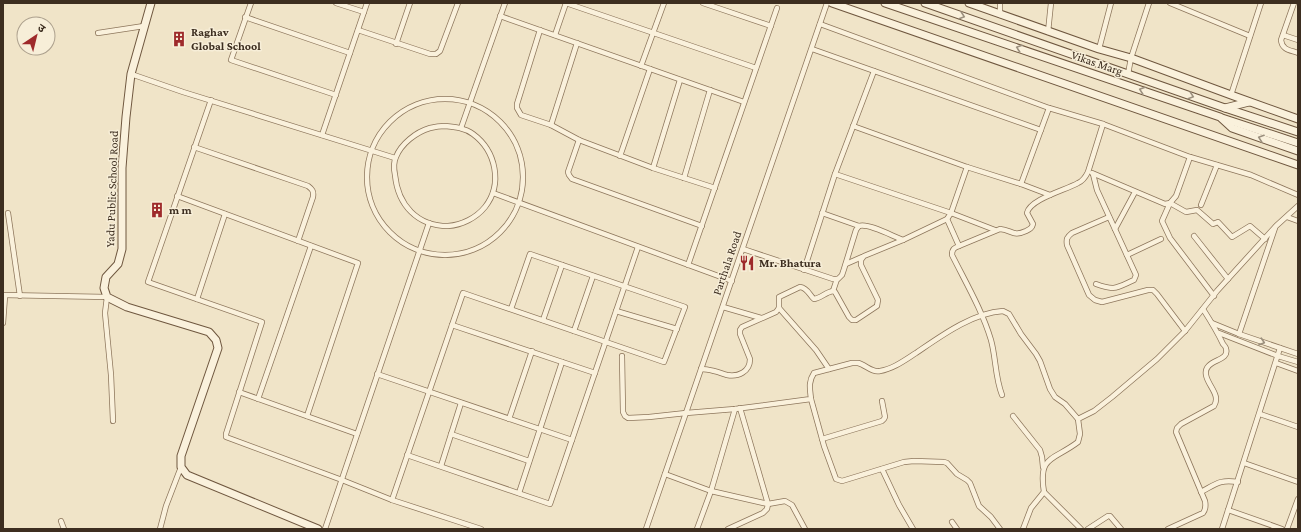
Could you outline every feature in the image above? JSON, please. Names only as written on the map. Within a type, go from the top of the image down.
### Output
[{"type":"street","name":"Yadu Public School Road","points":[[113,421],[111,375],[105,313],[108,297],[104,288],[106,277],[118,264],[122,250],[122,168],[131,74],[151,3]]},
{"type":"street","points":[[250,3],[231,60],[336,95]]},
{"type":"street","points":[[336,3],[364,12]]},
{"type":"street","points":[[322,135],[367,3]]},
{"type":"street","points":[[396,44],[410,3]]},
{"type":"street","points":[[358,30],[396,44],[430,54],[436,54],[440,51],[458,3]]},
{"type":"street","points":[[461,128],[505,3]]},
{"type":"street","points":[[555,35],[566,3],[756,68]]},
{"type":"street","points":[[641,66],[664,3]]},
{"type":"street","points":[[703,3],[771,26]]},
{"type":"street","name":"Parthala Road","points":[[646,529],[827,3]]},
{"type":"street","points":[[832,3],[1298,165]]},
{"type":"street","name":"Vikas Marg","points":[[885,3],[1220,117],[1232,128],[1298,151]]},
{"type":"street","name":"Vikas Marg","points":[[925,3],[1298,132]]},
{"type":"street","points":[[969,3],[1048,32],[1131,58],[1298,119]]},
{"type":"street","points":[[1000,3],[1000,15]]},
{"type":"street","points":[[1048,32],[1051,3]]},
{"type":"street","points":[[1099,49],[1111,3]]},
{"type":"street","points":[[1128,74],[1131,58],[1149,3]]},
{"type":"street","points":[[1170,3],[1250,36]]},
{"type":"street","points":[[1231,95],[1261,3]]},
{"type":"street","points":[[1294,3],[1283,35],[1282,45],[1285,48],[1298,53]]},
{"type":"street","points":[[688,265],[777,8]]},
{"type":"street","points":[[500,16],[744,102]]},
{"type":"street","points":[[245,18],[350,53]]},
{"type":"street","points":[[820,24],[1049,108],[1103,124],[1190,157],[1251,175],[1298,195]]},
{"type":"street","points":[[98,33],[144,26]]},
{"type":"street","points":[[540,30],[517,104],[517,108],[521,115],[551,125],[579,140],[620,156],[715,188]]},
{"type":"street","points":[[1283,35],[1298,40]]},
{"type":"street","points":[[551,125],[577,44]]},
{"type":"street","points":[[812,49],[1041,130]]},
{"type":"street","points":[[620,156],[650,69]]},
{"type":"street","points":[[804,270],[835,174],[874,70]]},
{"type":"street","points":[[131,74],[395,158]]},
{"type":"street","points":[[653,168],[680,80]]},
{"type":"street","points":[[684,178],[710,90]]},
{"type":"street","points":[[445,98],[470,102],[492,114],[509,132],[520,154],[524,179],[520,203],[508,225],[488,243],[463,254],[436,256],[419,252],[388,232],[372,210],[366,183],[369,150],[380,132],[399,112],[421,102],[445,98]]},
{"type":"street","points":[[210,100],[148,282],[262,322],[238,392],[226,434],[227,438],[392,500],[481,529]]},
{"type":"street","points":[[1225,108],[1249,102]]},
{"type":"street","points":[[1021,184],[1049,108]]},
{"type":"street","points":[[1220,117],[1298,143]]},
{"type":"street","points":[[1096,284],[1107,288],[1116,288],[1134,280],[1136,275],[1097,190],[1091,173],[1103,124]]},
{"type":"street","points":[[444,126],[461,128],[472,134],[484,144],[491,156],[495,170],[495,182],[492,193],[485,206],[475,217],[453,226],[440,226],[429,223],[411,213],[401,199],[396,185],[394,168],[395,158],[402,147],[420,132],[430,128],[444,126]]},
{"type":"street","points":[[853,126],[1050,195]]},
{"type":"street","points":[[579,140],[568,172],[572,178],[702,226]]},
{"type":"street","points":[[194,147],[308,186],[312,189],[314,193],[313,197],[298,241]]},
{"type":"street","points":[[1190,157],[1176,196],[1170,203],[1162,221],[1170,238],[1214,296]]},
{"type":"street","points":[[1202,205],[1217,165]]},
{"type":"street","points":[[846,264],[903,240],[947,219],[967,167]]},
{"type":"street","points":[[1091,173],[1165,204],[1170,203],[1186,212],[1197,210],[1214,224],[1218,222],[1232,237],[1250,226],[1265,239]]},
{"type":"street","points":[[1002,395],[997,383],[993,349],[982,316],[952,255],[952,251],[954,248],[995,230],[1004,229],[1014,234],[1020,234],[1029,230],[1033,224],[1027,213],[1028,208],[1050,195],[1079,183],[1091,173]]},
{"type":"street","points":[[835,174],[995,230]]},
{"type":"street","points":[[1115,229],[1135,192]]},
{"type":"street","points":[[492,193],[732,281]]},
{"type":"street","points":[[177,196],[358,263],[307,416]]},
{"type":"street","points":[[1078,419],[1094,411],[1112,397],[1157,359],[1185,332],[1228,279],[1276,226],[1298,206]]},
{"type":"street","points":[[8,213],[20,296]]},
{"type":"street","points":[[822,213],[858,226],[863,225],[870,227],[903,240]]},
{"type":"street","points":[[197,299],[225,214]]},
{"type":"street","points":[[1109,216],[1072,233],[1066,240],[1066,245],[1089,296],[1102,302],[1153,290],[1185,332]]},
{"type":"street","points":[[1287,217],[1298,221]]},
{"type":"street","points":[[947,219],[959,246]]},
{"type":"street","points":[[325,529],[429,223]]},
{"type":"street","points":[[833,291],[837,279],[842,275],[858,226]]},
{"type":"street","points":[[1239,334],[1276,226]]},
{"type":"street","points":[[1194,236],[1228,279]]},
{"type":"street","points":[[1127,255],[1161,239]]},
{"type":"street","points":[[258,399],[311,246]]},
{"type":"street","points":[[407,455],[550,504],[638,247]]},
{"type":"street","points":[[743,249],[804,270],[837,279]]},
{"type":"street","points":[[392,500],[463,293],[664,362],[685,307],[530,254],[511,309]]},
{"type":"street","points":[[833,291],[835,292],[848,318],[852,320],[856,320],[877,306],[878,300],[861,265],[861,260],[864,256]]},
{"type":"street","points":[[543,320],[562,265]]},
{"type":"street","points":[[574,331],[593,276]]},
{"type":"street","points":[[829,369],[816,350],[779,308],[779,297],[800,287],[806,289],[814,299],[833,291]]},
{"type":"street","points":[[3,323],[4,295],[108,297],[127,307],[209,332],[216,340],[218,348],[181,456],[180,467],[166,506],[160,529]]},
{"type":"street","points":[[723,307],[761,318]]},
{"type":"street","points":[[701,369],[727,375],[742,374],[750,364],[750,359],[740,334],[740,330],[742,327],[776,312],[779,308]]},
{"type":"street","points":[[1168,529],[1196,516],[1205,510],[1205,502],[1176,432],[1177,428],[1181,424],[1214,406],[1217,402],[1217,397],[1206,376],[1206,370],[1208,366],[1224,357],[1227,349],[1219,333],[1203,309]]},
{"type":"street","points":[[1000,529],[979,506],[970,483],[944,462],[909,461],[860,477],[840,481],[836,479],[822,439],[811,399],[809,384],[810,378],[814,373],[852,363],[858,363],[877,372],[882,371],[898,365],[944,334],[982,316],[1003,311],[1009,314],[1040,361],[1050,389],[1055,397],[1065,404],[1078,419],[1080,434],[1078,442],[1048,461],[1044,469],[1042,480],[1044,492],[1081,529]]},
{"type":"street","points":[[616,312],[677,330]]},
{"type":"street","points":[[1212,323],[1298,354]]},
{"type":"street","points":[[452,325],[595,372]]},
{"type":"street","points":[[1219,333],[1278,356],[1298,362]]},
{"type":"street","points":[[1222,529],[1280,348]]},
{"type":"street","points":[[509,419],[532,351]]},
{"type":"street","points":[[622,356],[623,412],[628,418],[633,419],[738,409],[811,399]]},
{"type":"street","points":[[519,493],[562,362]]},
{"type":"street","points":[[1276,363],[1298,371]]},
{"type":"street","points":[[378,374],[572,440]]},
{"type":"street","points":[[238,392],[357,434]]},
{"type":"street","points":[[822,439],[882,421],[884,419],[882,401]]},
{"type":"street","points":[[441,466],[461,402]]},
{"type":"street","points":[[697,529],[738,409]]},
{"type":"street","points":[[728,529],[763,513],[767,509],[768,504],[738,409]]},
{"type":"street","points":[[1260,414],[1298,427]]},
{"type":"street","points":[[1013,416],[1040,450],[1044,469]]},
{"type":"street","points":[[451,434],[529,461]]},
{"type":"street","points":[[1244,463],[1298,482]]},
{"type":"street","points":[[180,467],[187,476],[318,529]]},
{"type":"street","points":[[882,469],[899,505],[913,529]]},
{"type":"street","points":[[665,474],[711,491],[768,504],[785,501],[788,502],[792,505],[805,529]]},
{"type":"street","points":[[1201,492],[1223,481],[1227,480],[1238,482]]},
{"type":"street","points":[[1023,529],[1031,508],[1044,492]]},
{"type":"street","points":[[1287,529],[1298,499]]},
{"type":"street","points":[[1228,510],[1282,529]]},
{"type":"street","points":[[1088,529],[1110,516],[1121,529]]},
{"type":"street","points":[[61,521],[64,529]]},
{"type":"street","points":[[952,522],[957,529]]},
{"type":"place","name":"Raghav Global School","points":[[179,39]]},
{"type":"place","name":"m m","points":[[157,210]]},
{"type":"place","name":"Mr. Bhatura","points":[[747,263]]}]
